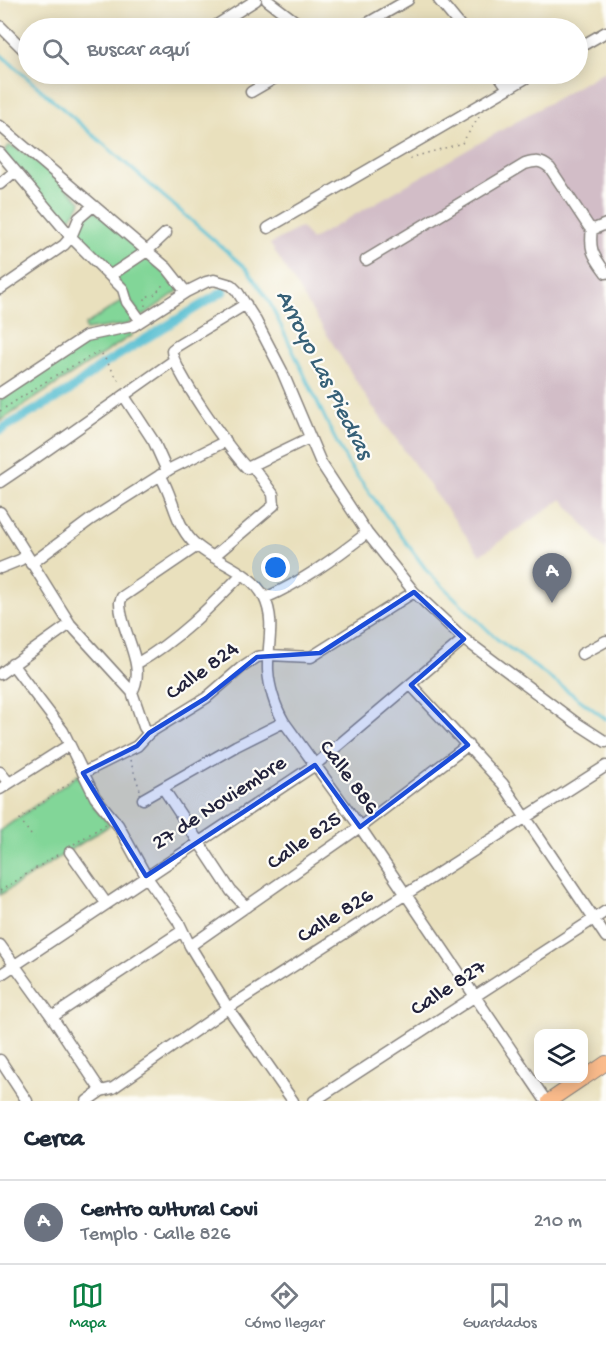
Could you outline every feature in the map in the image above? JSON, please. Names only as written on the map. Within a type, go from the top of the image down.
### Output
[{"type":"main road","points":[[588,1075],[606,1063]]},
{"type":"main road","points":[[548,1101],[575,1083]]},
{"type":"street","points":[[228,18],[256,0]]},
{"type":"street","points":[[267,0],[291,18]]},
{"type":"street","points":[[376,18],[408,0]]},
{"type":"street","points":[[439,0],[454,18]]},
{"type":"street","points":[[0,26],[18,44]]},
{"type":"street","points":[[588,42],[606,32]]},
{"type":"street","points":[[251,92],[265,84]]},
{"type":"street","points":[[505,84],[508,88]]},
{"type":"street","points":[[268,228],[515,84]]},
{"type":"street","points":[[0,126],[167,268],[186,292]]},
{"type":"street","points":[[13,137],[0,152],[14,172],[71,237],[123,289],[127,302],[141,321]]},
{"type":"street","points":[[366,260],[525,164],[536,161],[543,162],[550,168],[584,222],[592,228]]},
{"type":"street","points":[[0,184],[14,172]]},
{"type":"street","points":[[0,289],[64,245],[71,237],[79,218],[93,206]]},
{"type":"street","points":[[592,228],[606,224]]},
{"type":"street","points":[[592,228],[590,243],[592,253],[606,273]]},
{"type":"street","points":[[111,275],[147,251],[166,233]]},
{"type":"street","points":[[0,393],[86,336],[128,328],[206,282],[214,280],[231,285],[246,304],[282,371],[321,463],[367,533],[414,592],[464,639],[575,722],[606,742]]},
{"type":"street","points":[[246,304],[177,346],[172,350],[173,362],[247,468],[309,438]]},
{"type":"street","points":[[0,482],[58,444],[125,394],[173,362]]},
{"type":"street","points":[[125,394],[154,442],[183,529],[197,546],[254,583],[265,598],[298,582],[367,533]]},
{"type":"street","points":[[0,568],[20,560],[28,560],[164,473],[226,441]]},
{"type":"street","points":[[213,557],[274,505],[273,494],[253,467]]},
{"type":"street","points":[[0,512],[70,624],[132,692],[144,727],[149,733]]},
{"type":"street","points":[[132,692],[135,686],[136,664],[119,606],[122,597],[197,546]]},
{"type":"street","points":[[136,664],[165,646],[200,618],[242,575]]},
{"type":"street","name":"Calle 824","points":[[83,773],[137,746],[149,733],[206,698],[257,657],[269,655],[311,657],[414,592]]},
{"type":"street","name":"Calle 886","points":[[265,598],[271,626],[269,676],[275,703],[284,722],[360,827],[548,1101]]},
{"type":"street","points":[[0,674],[70,624]]},
{"type":"street","name":"27 de Noviembre","points":[[15,966],[146,876],[315,765],[464,639]]},
{"type":"street","points":[[582,654],[604,646]]},
{"type":"street","points":[[12,664],[57,722],[95,797],[116,822],[146,876],[178,921],[190,946],[228,1008],[293,1101]]},
{"type":"street","points":[[411,685],[503,784],[606,937]]},
{"type":"street","points":[[143,799],[236,746],[284,722]]},
{"type":"street","points":[[0,772],[5,786],[69,745]]},
{"type":"street","name":"Calle 825","points":[[190,946],[360,827],[468,745]]},
{"type":"street","name":"Calle 826","points":[[87,1101],[101,1091],[113,1088],[228,1008],[606,766]]},
{"type":"street","points":[[163,788],[231,891],[246,907]]},
{"type":"street","points":[[70,852],[106,903]]},
{"type":"street","name":"Calle 827","points":[[314,1101],[606,910]]},
{"type":"street","points":[[52,1017],[182,931]]},
{"type":"street","points":[[0,945],[52,1017],[101,1091]]},
{"type":"street","points":[[0,975],[15,966]]},
{"type":"street","points":[[0,1060],[27,1101]]},
{"type":"path","points":[[0,411],[56,375],[100,351],[125,394]]},
{"type":"path","points":[[128,751],[143,799]]},
{"type":"path","points":[[31,835],[20,819],[83,773]]},
{"type":"path","points":[[0,891],[116,822]]},
{"type":"highlighted area","points":[[414,592],[464,639],[411,685],[468,745],[360,827],[315,765],[146,876],[83,773],[137,746],[149,733],[206,698],[257,657],[320,653]]},
{"type":"shaded area","points":[[606,70],[606,551],[562,499],[480,555],[370,403],[270,244],[301,227],[311,240],[582,84],[588,84],[588,80]]},
{"type":"green space","points":[[8,146],[34,160],[81,201],[69,220],[63,221],[4,153]]},
{"type":"green space","points":[[93,209],[141,252],[112,271],[74,237],[75,228]]},
{"type":"green space","points":[[146,256],[177,284],[178,291],[141,317],[115,277]]},
{"type":"green space","points":[[122,301],[134,319],[129,324],[86,330],[85,325]]},
{"type":"green space","points":[[129,331],[132,335],[0,421],[0,400],[93,338]]},
{"type":"green space","points":[[78,775],[95,808],[110,825],[0,895],[0,831]]},
{"type":"waterway","name":"Arroyo Las Piedras","points":[[0,54],[18,70]]},
{"type":"waterway","name":"Arroyo Las Piedras","points":[[34,84],[247,269],[270,303],[349,465],[428,572],[497,639],[606,719]]},
{"type":"waterway","points":[[0,430],[69,391],[101,366],[224,291]]},
{"type":"place","name":"Centro cultural Covi","points":[[552,603]]}]
